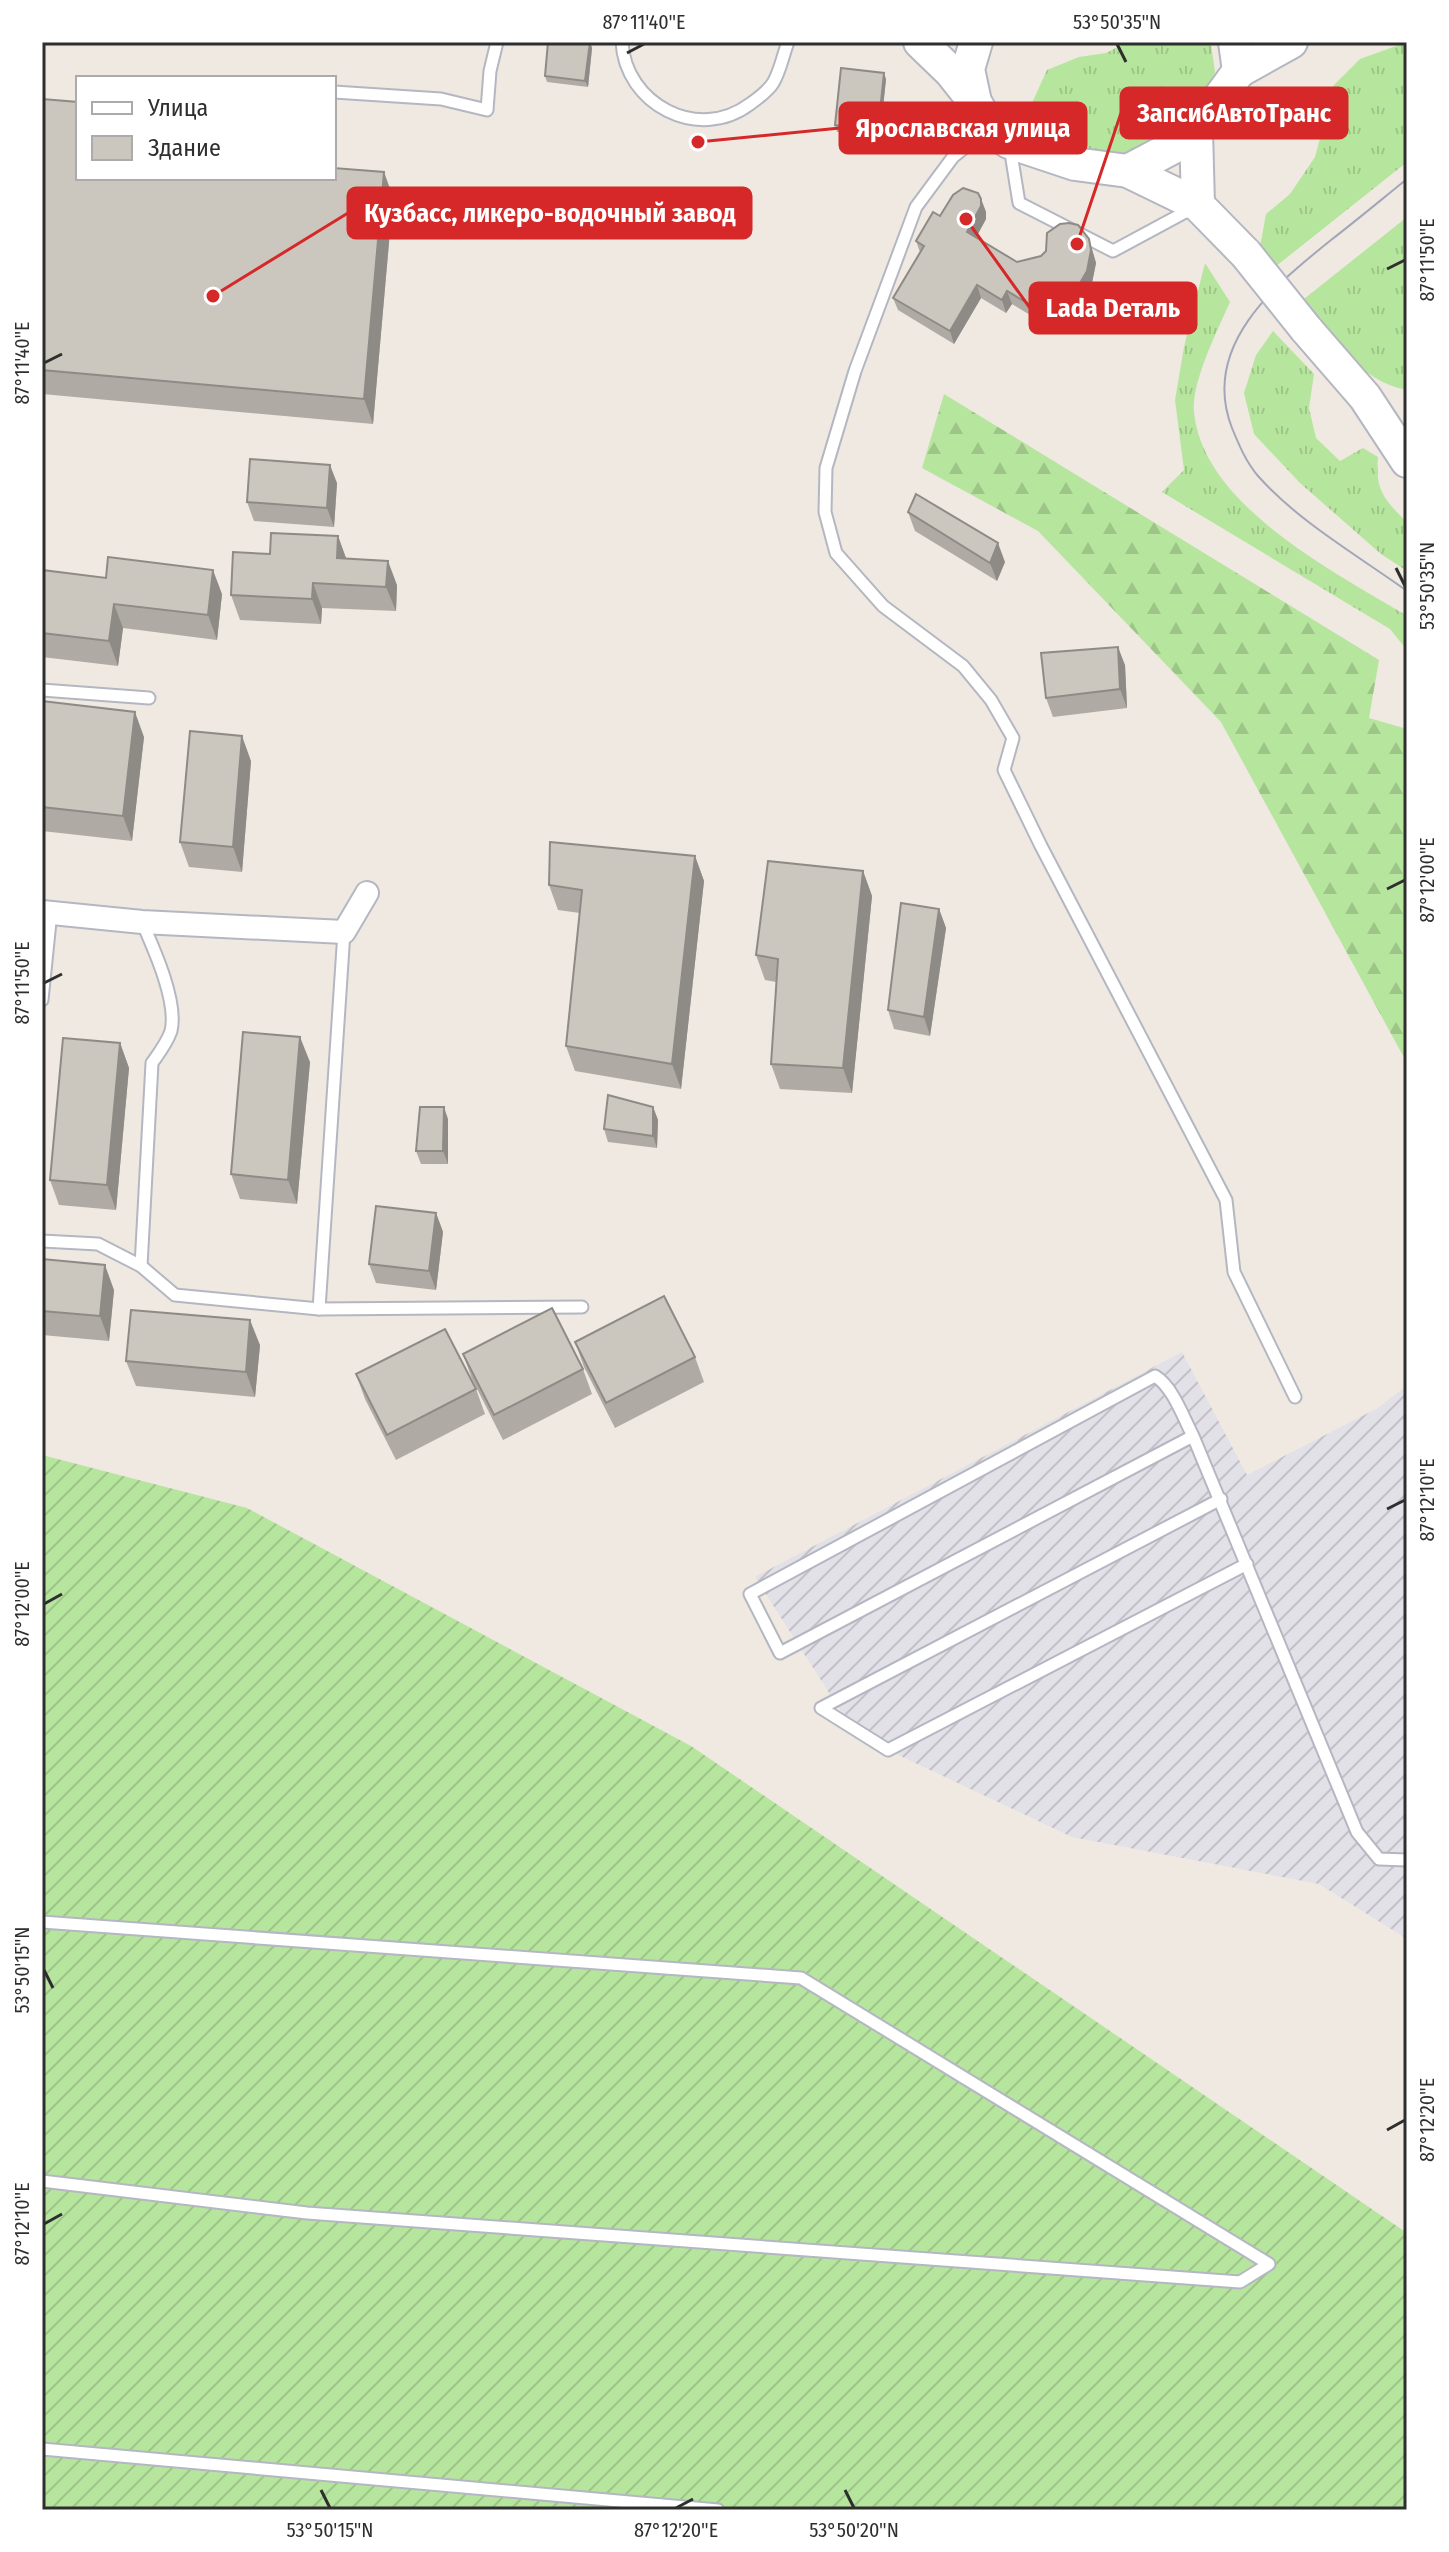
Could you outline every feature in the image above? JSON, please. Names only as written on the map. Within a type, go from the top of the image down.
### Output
[{"type":"main road","points":[[920,42],[951,72],[991,124],[1075,164],[1128,171],[1198,205],[1246,254],[1365,397],[1407,461]]},
{"type":"main road","points":[[976,42],[968,69],[991,124]]},
{"type":"main road","points":[[1128,171],[1181,143],[1196,130],[1237,56],[1291,42]]},
{"type":"main road","points":[[1196,130],[1198,205]]},
{"type":"main road","points":[[1365,397],[1407,415]]},
{"type":"street","points":[[46,912],[142,922],[344,932],[367,893]]},
{"type":"lane","points":[[336,92],[441,99],[487,110],[490,71],[497,42]]},
{"type":"lane","points":[[622,42],[633,78],[646,94],[669,113],[691,121],[717,120],[738,113],[756,100],[773,83],[788,42]]},
{"type":"lane","points":[[1198,205],[1113,251],[1019,203],[991,124],[953,157],[916,207],[855,371],[826,468],[825,512],[836,553],[883,606],[963,666],[991,700],[1013,738],[1004,770],[1226,1200],[1234,1272],[1295,1397]]},
{"type":"lane","points":[[42,690],[149,698]]},
{"type":"lane","points":[[42,1000],[46,912]]},
{"type":"lane","points":[[141,1266],[152,1063],[171,1029],[164,973],[142,922]]},
{"type":"lane","points":[[319,1309],[344,932]]},
{"type":"lane","points":[[42,1241],[98,1244],[141,1266],[175,1295],[319,1309],[582,1307]]},
{"type":"lane","points":[[1193,1436],[780,1653],[750,1594],[1155,1376],[1168,1389],[1193,1436],[1221,1499],[1357,1832],[1379,1859],[1407,1860]]},
{"type":"lane","points":[[1221,1499],[821,1708],[888,1750],[1247,1564]]},
{"type":"lane","points":[[42,1922],[801,1978],[1269,2264],[1240,2282],[307,2213],[42,2181]]},
{"type":"lane","points":[[42,2449],[718,2510]]},
{"type":"shaded area","points":[[1182,1352],[1247,1475],[1378,1408],[1407,1385],[1407,1939],[1319,1884],[1072,1837],[856,1735],[755,1577]]},
{"type":"green space","points":[[1127,42],[1211,44],[1215,72],[1204,100],[1180,132],[1132,157],[1106,156],[1075,147],[1043,132],[1032,103],[1047,70],[1079,57],[1106,53]]},
{"type":"green space","points":[[1407,42],[1407,162],[1275,267],[1260,247],[1266,214],[1290,194],[1315,157],[1334,85],[1360,59]]},
{"type":"green space","points":[[1407,217],[1407,390],[1390,385],[1361,367],[1336,342],[1304,299]]},
{"type":"green space","points":[[1205,263],[1230,302],[1206,356],[1194,400],[1203,446],[1221,477],[1246,506],[1277,533],[1310,557],[1407,616],[1407,650],[1390,629],[1162,492],[1184,470],[1175,400],[1184,347]]},
{"type":"green space","points":[[1273,331],[1314,374],[1309,408],[1316,438],[1340,461],[1363,448],[1378,457],[1378,478],[1383,494],[1407,522],[1407,571],[1381,554],[1300,483],[1254,434],[1244,393],[1256,355]]},
{"type":"green space","points":[[944,394],[1379,660],[1369,718],[1407,729],[1407,1063],[1221,722],[1038,531],[922,468]]},
{"type":"green space","points":[[42,1455],[247,1508],[691,1746],[1407,2233],[1407,2510],[42,2510]]},
{"type":"building","points":[[548,42],[590,42],[585,81],[545,76]]},
{"type":"building","points":[[841,68],[884,73],[878,130],[835,125]]},
{"type":"building","points":[[42,99],[76,102],[76,180],[336,180],[336,168],[384,172],[364,399],[42,370]]},
{"type":"building","points":[[963,188],[978,193],[981,199],[981,206],[967,232],[1017,262],[1041,256],[1046,251],[1047,233],[1060,224],[1078,225],[1089,239],[1091,250],[1087,271],[1080,283],[1066,291],[1051,317],[1007,291],[1002,300],[977,285],[950,331],[893,298],[924,246],[916,241],[933,212],[940,216],[953,195]]},
{"type":"building","points":[[250,459],[330,465],[327,508],[247,502]]},
{"type":"building","points":[[916,494],[998,543],[990,563],[908,512]]},
{"type":"building","points":[[271,533],[338,536],[337,558],[388,561],[386,587],[313,583],[312,599],[231,595],[233,552],[270,554]]},
{"type":"building","points":[[108,557],[213,570],[208,615],[114,604],[109,641],[42,633],[42,570],[106,578]]},
{"type":"building","points":[[1118,647],[1120,689],[1046,698],[1041,653]]},
{"type":"building","points":[[42,701],[135,712],[123,816],[42,807]]},
{"type":"building","points":[[190,731],[242,736],[233,847],[180,842]]},
{"type":"building","points":[[550,842],[695,856],[672,1064],[566,1046],[582,890],[549,885]]},
{"type":"building","points":[[768,861],[863,871],[843,1068],[771,1064],[778,959],[756,955]]},
{"type":"building","points":[[901,903],[939,909],[924,1017],[888,1010]]},
{"type":"building","points":[[243,1032],[300,1037],[288,1180],[231,1174]]},
{"type":"building","points":[[63,1038],[120,1043],[107,1185],[50,1180]]},
{"type":"building","points":[[608,1095],[653,1107],[653,1136],[604,1129]]},
{"type":"building","points":[[420,1107],[444,1107],[443,1151],[416,1151]]},
{"type":"building","points":[[376,1206],[436,1213],[429,1271],[369,1264]]},
{"type":"building","points":[[42,1259],[105,1265],[100,1316],[42,1311]]},
{"type":"building","points":[[664,1296],[695,1357],[606,1403],[575,1342]]},
{"type":"building","points":[[552,1308],[583,1369],[494,1415],[463,1354]]},
{"type":"building","points":[[131,1310],[250,1320],[246,1372],[126,1361]]},
{"type":"building","points":[[445,1329],[476,1389],[387,1435],[356,1374]]},
{"type":"tram line","points":[[1407,179],[1287,277],[1248,320],[1234,344],[1226,370],[1225,398],[1232,428],[1246,459],[1274,493],[1310,523],[1407,591]]},
{"type":"place","name":"Ярославская улица","points":[[698,142]]},
{"type":"place","name":"Lada Dеталь","points":[[966,219]]},
{"type":"place","name":"ЗапсибАвтоТранс","points":[[1077,244]]},
{"type":"place","name":"Кузбасс, ликеро-водочный завод","points":[[213,296]]}]
